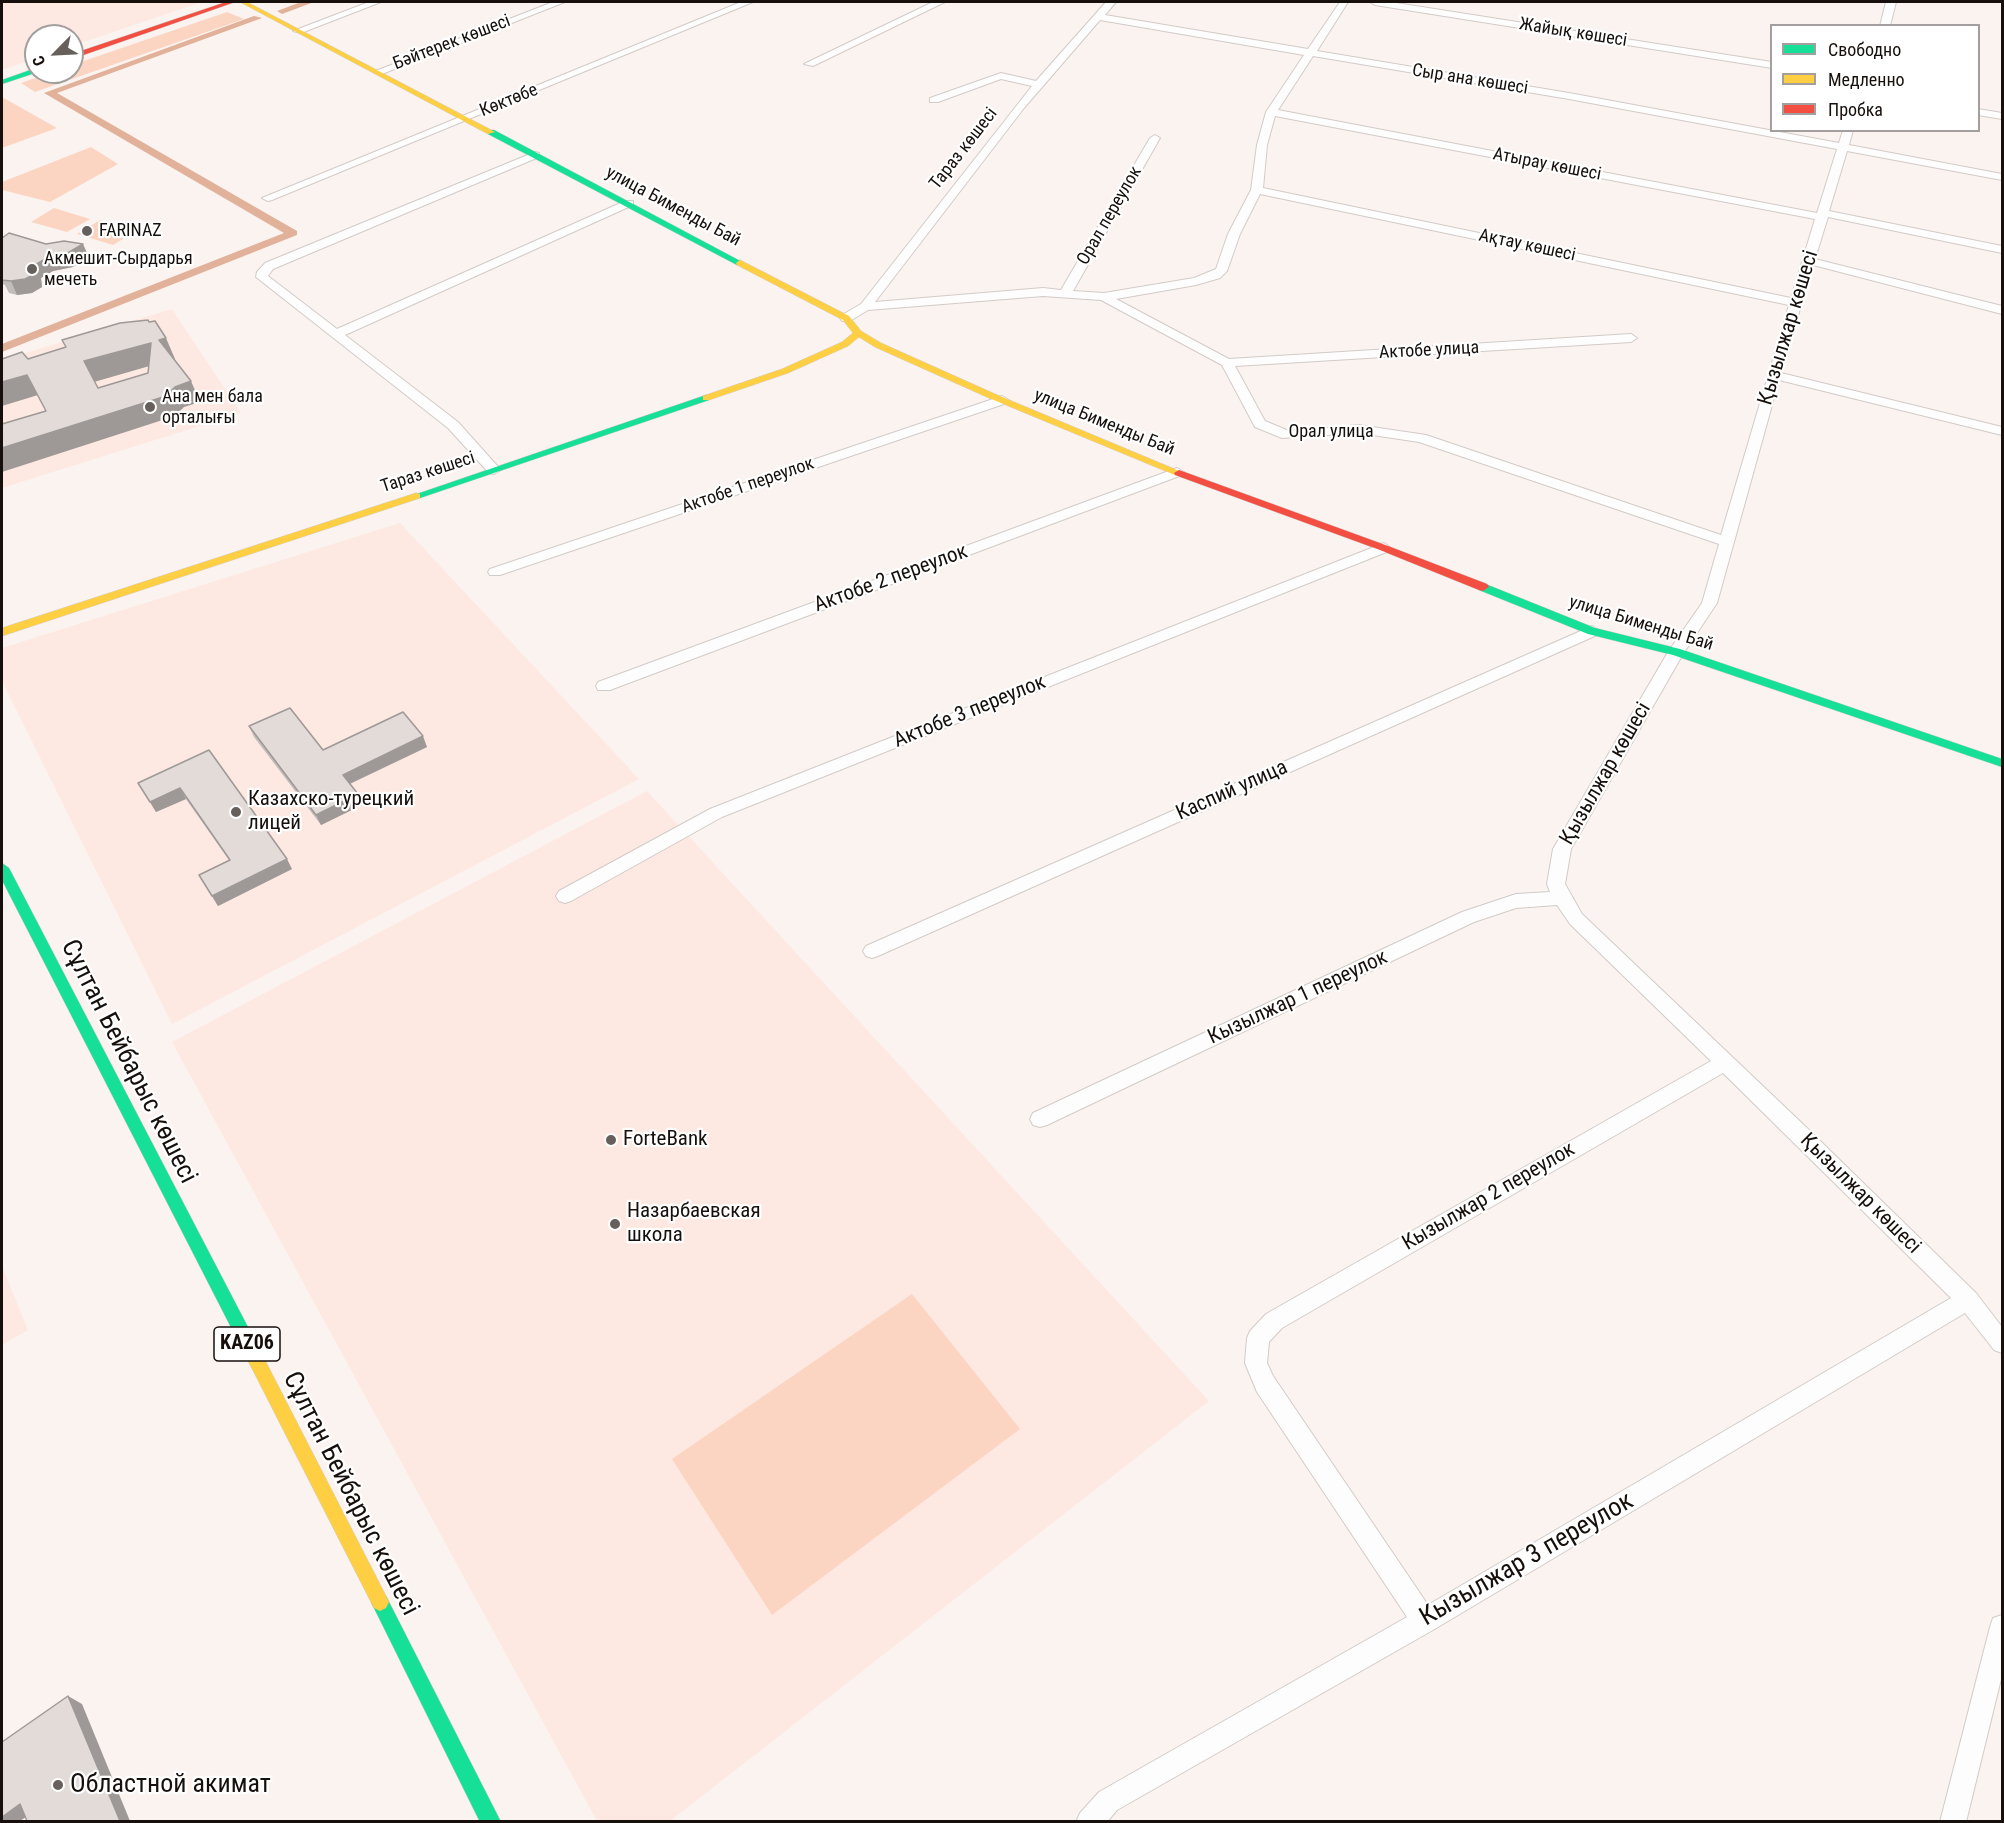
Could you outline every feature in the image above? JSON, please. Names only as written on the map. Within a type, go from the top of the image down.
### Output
[{"type":"street","points":[[84,53],[231,2]]},
{"type":"street","name":"улица Бименды Бай","points":[[243,2],[846,318],[858,333],[1002,400],[1178,472],[1384,548],[1592,631],[1677,652],[2002,764]]},
{"type":"street","points":[[298,31],[376,2]]},
{"type":"street","name":"Бәйтерек көшесі","points":[[378,72],[560,2]]},
{"type":"street","name":"Көктөбе","points":[[268,198],[748,2]]},
{"type":"street","points":[[809,64],[940,2]]},
{"type":"street","name":"Тараз көшесі","points":[[846,318],[865,307],[1038,85],[1111,2]]},
{"type":"street","points":[[865,307],[1042,292],[1104,297],[1216,275],[1224,265],[1234,234],[1257,190],[1262,145],[1271,112],[1344,2]]},
{"type":"street","name":"Жайық көшесі","points":[[1375,2],[1770,65]]},
{"type":"street","points":[[1886,24],[1891,2]]},
{"type":"street","name":"Сыр ана көшесі","points":[[1098,17],[1311,54],[1770,127]]},
{"type":"street","points":[[2,82],[24,74]]},
{"type":"street","points":[[934,100],[1001,76],[1038,85]]},
{"type":"street","name":"Атырау көшесі","points":[[1271,112],[2002,250]]},
{"type":"street","points":[[1980,112],[2002,116]]},
{"type":"street","name":"Сыр ана көшесі","points":[[1805,132],[1844,138],[2002,177]]},
{"type":"street","name":"Орал переулок","points":[[1065,294],[1155,138]]},
{"type":"street","name":"Қызылжар көшесі","points":[[1844,138],[1709,603],[1677,652],[1562,849],[1556,884],[1576,919],[1968,1300],[2002,1342]]},
{"type":"street","points":[[494,470],[453,425],[262,277],[263,272],[269,266],[535,155]]},
{"type":"street","name":"Ақтау көшесі","points":[[1257,190],[1797,303]]},
{"type":"street","points":[[336,334],[629,203]]},
{"type":"street","points":[[1810,261],[2002,310]]},
{"type":"street","points":[[1104,297],[1227,363]]},
{"type":"street","name":"Тараз көшесі","points":[[2,632],[494,470],[784,371],[845,344],[858,333]]},
{"type":"street","name":"Актобе улица","points":[[1227,363],[1631,338]]},
{"type":"street","name":"Орал улица","points":[[1227,363],[1260,424],[1287,435],[1359,429],[1421,438],[1727,542]]},
{"type":"street","points":[[1774,375],[2002,431]]},
{"type":"street","name":"Актобе 1 переулок","points":[[495,572],[1002,400]]},
{"type":"street","name":"Актобе 2 переулок","points":[[604,686],[1178,472]]},
{"type":"street","name":"Актобе 3 переулок","points":[[565,896],[716,813],[1384,548]]},
{"type":"street","name":"Каспий улица","points":[[872,951],[1592,631]]},
{"type":"street","name":"Сұлтан Бейбарыс көшесі","points":[[2,868],[491,1821]]},
{"type":"street","name":"Кызылжар 1 переулок","points":[[1040,1119],[1468,917],[1516,901],[1562,898]]},
{"type":"street","name":"Кызылжар 2 переулок","points":[[1424,1621],[1265,1384],[1256,1363],[1258,1338],[1274,1321],[1725,1062]]},
{"type":"street","name":"Кызылжар 3 переулок","points":[[1089,1821],[1108,1801],[1424,1621],[1968,1300]]},
{"type":"street","points":[[1953,1821],[2002,1627]]},
{"type":"shaded area","points":[[2,2],[202,2],[84,42],[84,24],[24,24],[24,62],[2,70]]},
{"type":"shaded area","points":[[227,12],[244,19],[84,75],[84,61]]},
{"type":"shaded area","points":[[24,82],[24,84],[58,84],[35,92],[21,83]]},
{"type":"shaded area","points":[[2,97],[57,128],[2,148]]},
{"type":"shaded area","points":[[91,147],[118,164],[50,202],[2,190],[2,182]]},
{"type":"shaded area","points":[[54,208],[90,219],[67,232],[31,222]]},
{"type":"shaded area","points":[[100,220],[136,231],[113,245],[77,234]]},
{"type":"shaded area","points":[[172,309],[241,413],[2,488],[2,360]]},
{"type":"shaded area","points":[[400,523],[639,779],[172,1024],[2,681],[2,648]]},
{"type":"shaded area","points":[[647,791],[1209,1401],[670,1821],[597,1821],[172,1042]]},
{"type":"shaded area","points":[[2,1266],[28,1330],[2,1345]]},
{"type":"shaded area","points":[[912,1294],[1020,1429],[772,1615],[672,1459]]},
{"type":"building","points":[[9,233],[46,244],[64,241],[83,244],[66,254],[47,258],[35,265],[35,274],[25,279],[2,280],[2,238]]},
{"type":"building","points":[[155,321],[166,338],[159,340],[191,381],[175,387],[166,396],[2,448],[2,424],[46,411],[27,375],[2,382],[2,359],[22,352],[28,359],[66,347],[62,340],[120,323]],"holes":[[[151,343],[148,373],[98,388],[84,361]]]},
{"type":"building","points":[[290,708],[323,750],[403,712],[423,736],[343,775],[358,794],[316,815],[249,726]]},
{"type":"building","points":[[209,750],[287,859],[212,896],[199,875],[230,860],[180,788],[150,802],[138,783]]},
{"type":"building","name":"Областной акимат","points":[[68,1696],[120,1821],[27,1821],[20,1804],[2,1817],[2,1742]]},
{"type":"waterway","points":[[282,11],[309,2]]},
{"type":"waterway","points":[[2,348],[293,233],[49,93],[257,18]]},
{"type":"traffic: fast","points":[[2,82],[24,74]]},
{"type":"traffic: fast","points":[[491,132],[740,263]]},
{"type":"traffic: fast","points":[[416,496],[706,398]]},
{"type":"traffic: fast","points":[[1483,587],[1592,631],[1676,652],[2002,763]]},
{"type":"traffic: fast","points":[[2,868],[244,1336]]},
{"type":"traffic: fast","points":[[380,1602],[491,1822]]},
{"type":"traffic: slow","points":[[243,2],[491,132]]},
{"type":"traffic: slow","points":[[740,263],[846,318],[858,333],[878,345],[992,396],[1179,473]]},
{"type":"traffic: slow","points":[[706,398],[785,371],[845,344],[858,333]]},
{"type":"traffic: slow","points":[[2,632],[416,496]]},
{"type":"traffic: slow","points":[[244,1336],[380,1602]]},
{"type":"traffic: jam","points":[[84,53],[231,2]]},
{"type":"traffic: jam","points":[[1179,473],[1483,587]]},
{"type":"place","name":"FARINAZ","points":[[87,231]]},
{"type":"place","name":"Акмешит-Сырдарья мечеть","points":[[32,269]]},
{"type":"place","name":"Ана мен бала орталығы","points":[[150,407]]},
{"type":"place","name":"Казахско-турецкий лицей","points":[[236,812]]},
{"type":"place","name":"ForteBank","points":[[611,1140]]},
{"type":"place","name":"Назарбаевская школа","points":[[615,1224]]},
{"type":"place","name":"Областной акимат","points":[[58,1785]]}]
